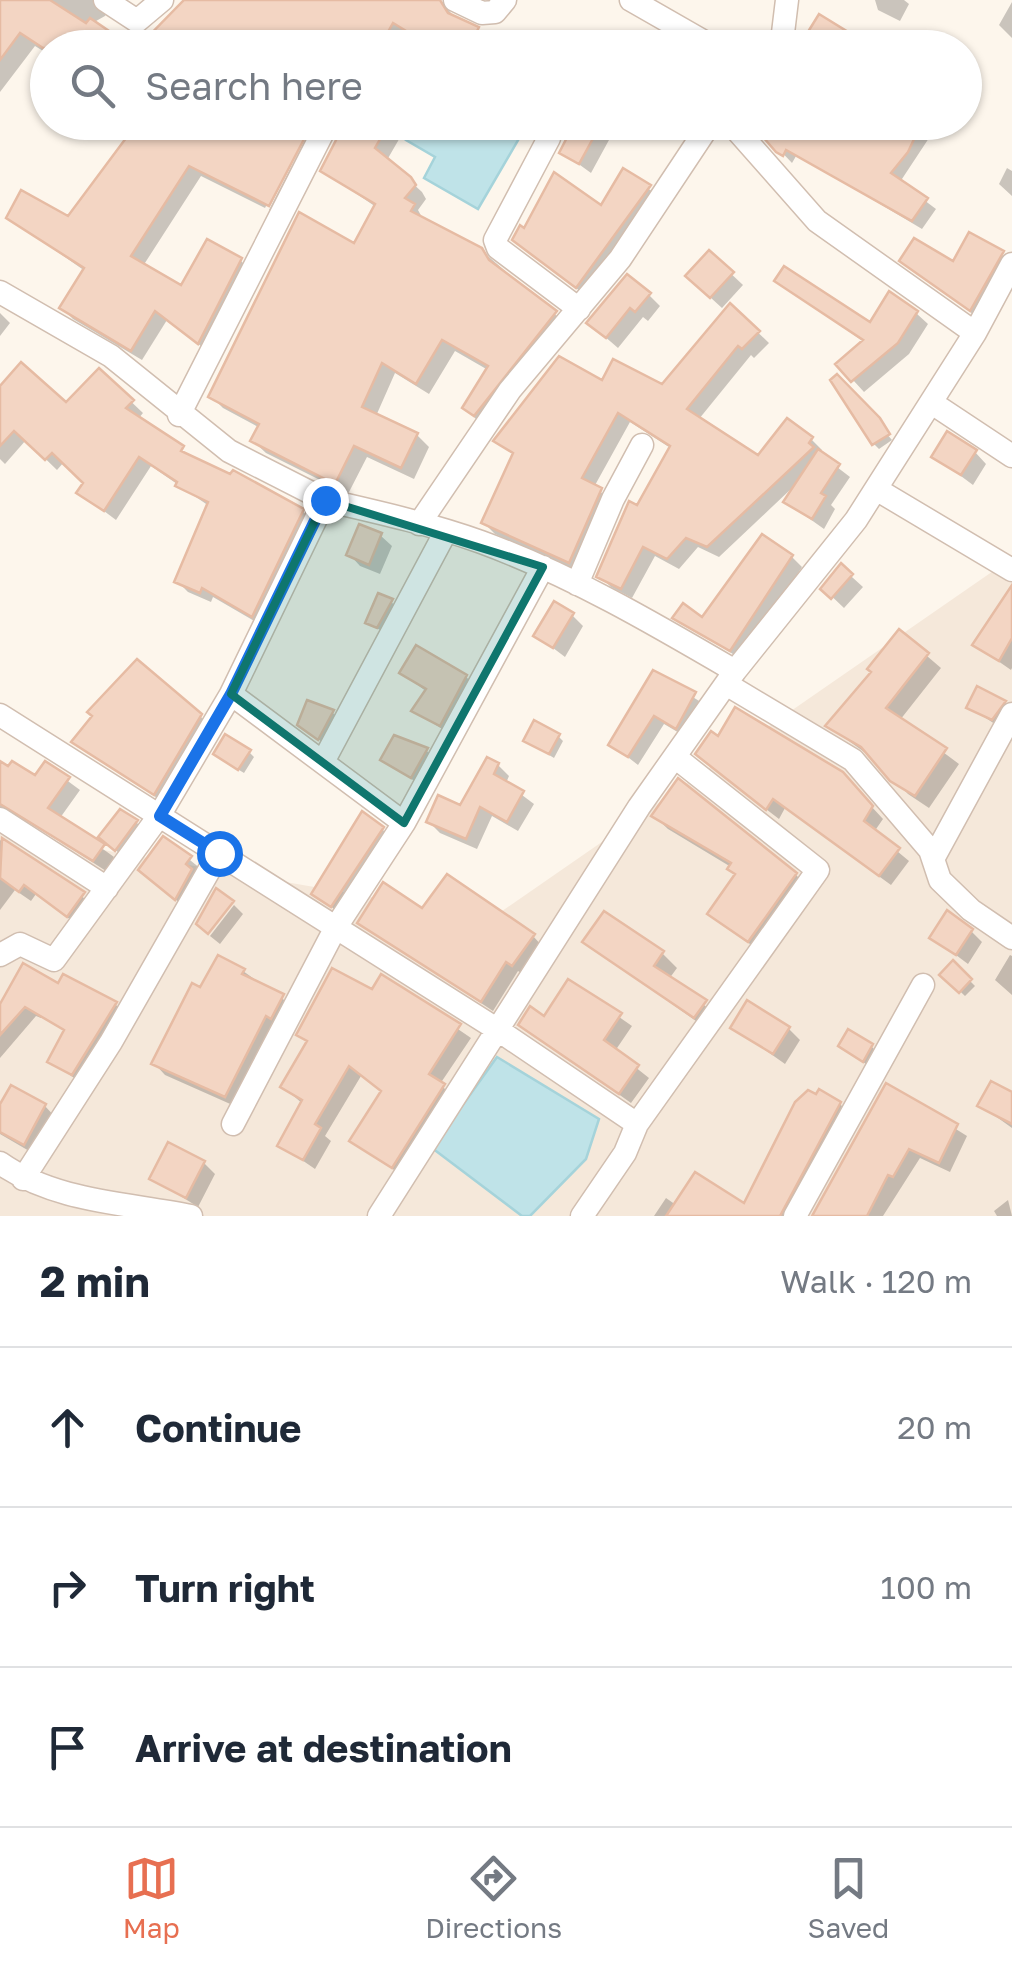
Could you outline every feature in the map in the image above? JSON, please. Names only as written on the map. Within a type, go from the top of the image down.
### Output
[{"type":"street","points":[[104,0],[137,22],[162,0]]},
{"type":"street","points":[[455,0],[482,13],[495,12],[505,0]]},
{"type":"street","points":[[631,0],[684,30]]},
{"type":"street","points":[[783,30],[788,0]]},
{"type":"street","points":[[179,415],[319,140]]},
{"type":"street","points":[[547,140],[496,240],[498,248],[579,308]]},
{"type":"street","points":[[418,524],[510,390],[620,259],[699,140]]},
{"type":"street","points":[[745,140],[817,221],[974,333]]},
{"type":"street","points":[[379,1216],[675,756],[876,489],[932,403],[1012,264]]},
{"type":"street","points":[[0,292],[111,356],[179,415],[229,451],[325,500],[418,524],[542,567],[577,584],[730,678],[853,760],[881,789],[933,859],[940,880],[972,910],[1012,938]]},
{"type":"street","points":[[932,403],[1012,456]]},
{"type":"street","points":[[577,584],[613,499],[642,445]]},
{"type":"street","points":[[876,489],[1012,570]]},
{"type":"street","points":[[0,955],[20,944],[54,960],[160,816],[231,694],[325,500]]},
{"type":"street","points":[[324,762],[445,533]]},
{"type":"street","points":[[233,1124],[336,927],[404,824],[542,567]]},
{"type":"street","points":[[231,694],[404,824]]},
{"type":"street","points":[[933,859],[1012,714]]},
{"type":"street","points":[[0,715],[498,1030],[637,1124]]},
{"type":"street","points":[[582,1216],[625,1152],[637,1124],[818,870],[675,756]]},
{"type":"street","points":[[0,819],[107,888]]},
{"type":"street","points":[[23,1179],[112,1042],[219,853]]},
{"type":"street","points":[[795,1216],[923,986]]},
{"type":"street","points":[[0,1163],[23,1179],[80,1197],[191,1216]]},
{"type":"highlighted area","points":[[325,500],[543,567],[404,823],[231,694]]},
{"type":"shaded area","points":[[1012,558],[1012,1216],[0,1216],[0,832],[492,918]]},
{"type":"water","points":[[406,140],[518,140],[478,209],[424,178],[435,157]]},
{"type":"water","points":[[497,1057],[599,1119],[586,1159],[530,1216],[522,1216],[432,1148]]},
{"type":"building","points":[[0,0],[50,0],[86,23],[90,18],[108,30],[30,30],[30,40],[20,33],[0,60]]},
{"type":"building","points":[[184,0],[440,0],[448,13],[479,27],[404,30],[393,23],[389,30],[155,30]]},
{"type":"building","points":[[819,14],[845,30],[809,30]]},
{"type":"building","points":[[125,140],[304,140],[269,206],[189,166],[131,256],[181,285],[207,239],[242,258],[198,344],[155,311],[131,351],[59,308],[84,268],[6,218],[21,190],[68,216]]},
{"type":"building","points":[[336,140],[380,140],[375,148],[416,185],[405,198],[415,204],[411,211],[482,248],[489,260],[557,311],[474,416],[462,408],[488,366],[442,340],[416,384],[382,363],[362,407],[418,433],[401,468],[354,446],[335,484],[250,441],[259,424],[208,397],[299,212],[354,243],[375,204],[320,171]]},
{"type":"building","points":[[566,140],[592,140],[579,164],[559,153]]},
{"type":"building","points":[[766,140],[914,140],[891,173],[928,198],[912,221],[786,150],[783,156]]},
{"type":"building","points":[[623,168],[651,185],[576,288],[512,240],[520,225],[524,228],[554,172],[601,205]]},
{"type":"building","points":[[969,232],[1004,251],[970,311],[899,261],[914,238],[953,261]]},
{"type":"building","points":[[709,250],[734,272],[710,298],[685,276]]},
{"type":"building","points":[[784,266],[870,322],[889,291],[918,311],[898,343],[851,382],[835,364],[863,340],[774,281]]},
{"type":"building","points":[[627,274],[651,293],[635,312],[630,308],[606,338],[586,323]]},
{"type":"building","points":[[730,303],[760,331],[742,349],[738,346],[687,409],[758,455],[787,418],[813,437],[809,443],[814,447],[707,547],[686,538],[667,559],[643,547],[621,589],[596,577],[629,501],[637,505],[670,446],[618,413],[582,478],[602,488],[569,563],[481,523],[513,453],[493,441],[559,356],[602,380],[613,359],[662,384]]},
{"type":"building","points":[[21,362],[66,402],[99,368],[134,400],[126,408],[184,446],[181,451],[230,474],[233,470],[304,509],[252,617],[202,588],[200,593],[174,582],[208,502],[175,486],[177,482],[139,457],[104,511],[76,493],[83,483],[52,453],[45,460],[14,431],[0,446],[0,386]]},
{"type":"building","points":[[837,374],[880,418],[890,434],[872,445],[830,380]]},
{"type":"building","points":[[947,431],[977,450],[961,475],[931,457]]},
{"type":"building","points":[[818,449],[840,464],[821,493],[826,496],[812,519],[783,502]]},
{"type":"building","points":[[359,524],[382,533],[369,565],[346,555]]},
{"type":"building","points":[[762,534],[793,555],[730,651],[672,618],[683,603],[702,617]]},
{"type":"building","points":[[841,563],[853,574],[831,599],[820,589]]},
{"type":"building","points":[[1012,585],[1012,638],[999,661],[972,645]]},
{"type":"building","points":[[378,593],[393,599],[377,628],[365,623]]},
{"type":"building","points":[[554,601],[574,613],[553,648],[533,636]]},
{"type":"building","points":[[899,629],[929,653],[886,708],[947,748],[915,796],[890,781],[861,747],[825,726],[871,672],[867,669]]},
{"type":"building","points":[[416,645],[467,675],[440,726],[411,711],[426,689],[399,673]]},
{"type":"building","points":[[137,659],[202,714],[154,795],[71,742],[92,716],[87,712]]},
{"type":"building","points":[[653,670],[696,692],[676,729],[654,716],[628,757],[608,745]]},
{"type":"building","points":[[977,686],[1006,701],[992,720],[966,708]]},
{"type":"building","points":[[307,700],[334,710],[318,740],[297,725]]},
{"type":"building","points":[[735,707],[843,772],[873,806],[864,821],[900,848],[879,876],[773,799],[766,810],[695,754],[711,731],[718,736]]},
{"type":"building","points":[[534,720],[560,734],[549,754],[523,741]]},
{"type":"building","points":[[225,734],[251,750],[238,770],[213,754]]},
{"type":"building","points":[[394,735],[428,748],[411,778],[380,760]]},
{"type":"building","points":[[487,757],[499,763],[494,774],[524,791],[507,822],[480,807],[466,839],[426,822],[438,795],[460,805]]},
{"type":"building","points":[[0,761],[8,766],[12,761],[35,775],[45,761],[70,777],[48,808],[105,844],[93,861],[0,804]]},
{"type":"building","points":[[678,778],[797,873],[748,942],[707,914],[735,874],[727,869],[731,863],[651,816]]},
{"type":"building","points":[[120,809],[138,820],[115,851],[98,837]]},
{"type":"building","points":[[362,811],[384,827],[331,907],[311,894]]},
{"type":"building","points":[[163,836],[192,856],[186,864],[192,869],[175,900],[138,870]]},
{"type":"building","points":[[2,838],[85,892],[67,917],[24,885],[19,892],[0,878]]},
{"type":"building","points":[[447,874],[535,934],[512,966],[506,962],[481,1002],[357,923],[383,882],[422,908]]},
{"type":"building","points":[[216,888],[234,901],[208,934],[196,924]]},
{"type":"building","points":[[947,910],[973,929],[956,955],[929,938]]},
{"type":"building","points":[[604,911],[664,951],[654,966],[707,1000],[694,1018],[582,942]]},
{"type":"building","points":[[218,955],[245,969],[242,974],[284,994],[271,1019],[266,1016],[225,1097],[151,1064],[192,983],[200,987]]},
{"type":"building","points":[[953,960],[972,979],[959,993],[939,975]]},
{"type":"building","points":[[23,963],[58,983],[63,974],[117,1002],[72,1075],[47,1062],[64,1030],[25,1007],[0,1035],[0,1004]]},
{"type":"building","points":[[332,968],[372,989],[381,974],[461,1024],[429,1074],[445,1084],[392,1168],[349,1141],[381,1091],[349,1066],[315,1124],[321,1128],[303,1160],[277,1146],[302,1100],[280,1087],[307,1041],[296,1035]]},
{"type":"building","points":[[568,979],[622,1013],[604,1040],[639,1065],[619,1094],[518,1025],[530,1006],[544,1016]]},
{"type":"building","points":[[747,1000],[790,1027],[773,1054],[730,1028]]},
{"type":"building","points":[[848,1029],[873,1044],[863,1062],[838,1046]]},
{"type":"building","points":[[991,1081],[1012,1092],[1012,1124],[977,1106]]},
{"type":"building","points":[[886,1083],[958,1124],[939,1163],[909,1149],[893,1177],[888,1175],[867,1216],[812,1216]]},
{"type":"building","points":[[11,1085],[46,1104],[24,1145],[0,1132],[0,1104]]},
{"type":"building","points":[[819,1089],[841,1102],[780,1216],[666,1216],[695,1172],[744,1203],[795,1102],[808,1090],[816,1094]]},
{"type":"building","points":[[168,1142],[205,1161],[186,1198],[149,1179]]},
{"type":"route","points":[[219,853],[160,816],[231,694],[325,500]]}]
